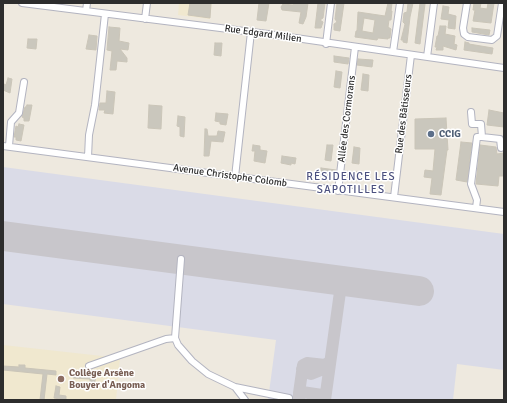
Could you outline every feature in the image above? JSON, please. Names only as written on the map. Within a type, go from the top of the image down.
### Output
[{"type":"street","name":"Rue Edgard Milien","points":[[22,3],[251,32],[326,44],[504,68]]},
{"type":"street","points":[[86,11],[87,3]]},
{"type":"street","points":[[145,19],[147,3]]},
{"type":"street","points":[[326,44],[331,3]]},
{"type":"street","points":[[393,52],[400,3]]},
{"type":"street","points":[[427,57],[434,3]]},
{"type":"street","points":[[467,3],[463,28],[464,34],[468,37],[492,40],[497,36],[502,3]]},
{"type":"street","points":[[88,157],[89,135],[95,105],[105,14]]},
{"type":"street","points":[[235,176],[251,32]]},
{"type":"street","name":"Allée des Cormorans","points":[[338,191],[355,47]]},
{"type":"street","name":"Rue des Bâtisseurs","points":[[394,197],[411,55]]},
{"type":"street","points":[[6,146],[11,122],[19,113],[24,82]]},
{"type":"street","points":[[471,112],[472,124],[481,124],[482,137]]},
{"type":"street","points":[[476,208],[477,200],[471,184],[477,138],[482,137],[500,139],[500,148]]},
{"type":"street","name":"Avenue Christophe Colomb","points":[[6,146],[504,212]]},
{"type":"street","points":[[181,259],[175,338],[182,351],[208,374],[235,387],[288,398]]},
{"type":"street","points":[[89,366],[166,339],[175,338]]},
{"type":"street","points":[[235,387],[245,400]]},
{"type":"shaded area","points":[[179,3],[212,3],[210,19],[178,15]]},
{"type":"shaded area","points":[[3,167],[504,234],[504,370],[457,364],[453,400],[268,400],[276,340],[3,304]]},
{"type":"shaded area","name":"Collège Arsène Bouyer d'Angoma","points":[[3,345],[120,358],[116,400],[3,400]]},
{"type":"building","points":[[190,3],[211,3],[210,18],[188,15]]},
{"type":"building","points":[[259,3],[269,3],[266,21],[257,20]]},
{"type":"building","points":[[294,3],[308,3],[306,17],[303,24],[299,23],[301,12],[282,10],[281,7],[283,4],[293,5]]},
{"type":"building","points":[[318,3],[325,3],[323,18],[320,20],[323,22],[321,28],[315,28]]},
{"type":"building","points":[[337,3],[344,3],[340,31],[334,30],[334,24],[337,22],[335,19]]},
{"type":"building","points":[[388,3],[392,3],[391,20],[389,20],[388,27],[391,29],[390,38],[378,38],[377,40],[355,37],[357,31],[358,12],[385,16]],"holes":[[[364,18],[375,20],[373,33],[362,31]]]},
{"type":"building","points":[[408,3],[413,3],[407,43],[401,40],[405,24],[403,22],[404,13],[407,12]]},
{"type":"building","points":[[420,3],[425,4],[420,44],[415,43]]},
{"type":"building","points":[[474,3],[481,3],[480,8],[487,9],[488,3],[494,3],[491,23],[473,21],[475,10],[473,10]]},
{"type":"building","points":[[443,6],[449,7],[448,14],[456,16],[455,29],[448,28],[449,20],[441,19]]},
{"type":"building","points":[[440,26],[446,26],[445,34],[455,36],[454,44],[457,45],[456,50],[443,46],[443,50],[436,50],[437,47],[435,47]]},
{"type":"building","points":[[109,27],[120,28],[119,41],[129,43],[128,50],[120,49],[127,58],[127,62],[117,61],[116,70],[110,70],[112,51],[107,50]]},
{"type":"building","points":[[472,28],[490,30],[489,35],[472,32]]},
{"type":"building","points":[[89,35],[97,36],[96,50],[86,49]]},
{"type":"building","points":[[28,39],[37,39],[36,49],[27,48]]},
{"type":"building","points":[[465,42],[493,48],[492,54],[464,50]]},
{"type":"building","points":[[215,43],[222,43],[221,56],[214,55]]},
{"type":"building","points":[[334,56],[349,58],[348,64],[334,62]]},
{"type":"building","points":[[358,59],[373,60],[372,67],[357,65]]},
{"type":"building","points":[[336,71],[342,72],[340,88],[334,87]]},
{"type":"building","points":[[363,74],[369,75],[368,91],[361,90]]},
{"type":"building","points":[[8,78],[12,79],[10,93],[3,90],[4,84],[6,85]]},
{"type":"building","points":[[107,91],[115,92],[113,114],[104,113],[105,110],[99,110],[100,103],[106,103]]},
{"type":"building","points":[[27,105],[32,105],[29,121],[24,121],[24,118],[22,117]]},
{"type":"building","points":[[149,105],[162,106],[161,129],[148,128]]},
{"type":"building","points":[[489,110],[504,113],[504,127],[487,125]]},
{"type":"building","points":[[216,113],[228,114],[226,125],[215,121]]},
{"type":"building","points":[[178,116],[185,117],[184,137],[180,136],[180,127],[177,126]]},
{"type":"building","name":"CCIG","points":[[446,118],[448,150],[441,195],[430,194],[432,178],[424,177],[425,170],[433,171],[435,149],[415,149],[415,119]]},
{"type":"building","points":[[19,124],[24,125],[21,141],[16,140],[16,137],[14,137],[16,126],[18,127]]},
{"type":"building","points":[[205,129],[207,129],[208,136],[217,136],[218,131],[225,132],[223,142],[211,141],[209,156],[204,156]]},
{"type":"building","points":[[461,142],[472,143],[467,182],[456,180]]},
{"type":"building","points":[[253,145],[260,146],[260,150],[267,151],[265,163],[254,161],[255,151],[252,151]]},
{"type":"building","points":[[327,145],[333,145],[331,161],[325,160]]},
{"type":"building","points":[[480,145],[496,147],[497,154],[504,153],[504,176],[499,176],[498,186],[476,184]]},
{"type":"building","points":[[354,147],[360,148],[359,164],[352,163]]},
{"type":"building","points":[[282,156],[296,158],[295,164],[291,163],[291,165],[281,163]]},
{"type":"building","points":[[321,168],[336,170],[335,176],[321,175]]},
{"type":"building","points":[[345,171],[359,172],[358,179],[344,177]]},
{"type":"building","points":[[19,365],[25,365],[25,368],[56,371],[56,375],[47,374],[44,400],[40,400],[43,374],[3,370],[3,366],[19,367]]},
{"type":"building","points":[[74,373],[96,375],[94,387],[90,386],[90,379],[73,378]]},
{"type":"building","points":[[56,386],[60,387],[59,395],[66,396],[66,400],[54,398]]},
{"type":"taxiway","points":[[329,279],[336,284],[340,292]]},
{"type":"taxiway","points":[[325,400],[340,292],[345,285],[357,283]]},
{"type":"taxiway","points":[[399,288],[413,297],[419,296],[419,291]]},
{"type":"taxiway","points":[[299,393],[303,365],[307,363],[325,365],[330,362]]},
{"type":"taxiway","points":[[302,369],[311,374],[326,368]]},
{"type":"taxiway","points":[[299,399],[299,393],[302,392],[322,395],[326,393]]},
{"type":"runway","points":[[3,236],[419,291]]},
{"type":"place","name":"CCIG","points":[[431,134]]},
{"type":"place","name":"Collège Arsène Bouyer d'Angoma","points":[[61,379]]},
{"type":"district","name":"RÉSIDENCE LES SAPOTILLES","points":[[351,183]]}]
